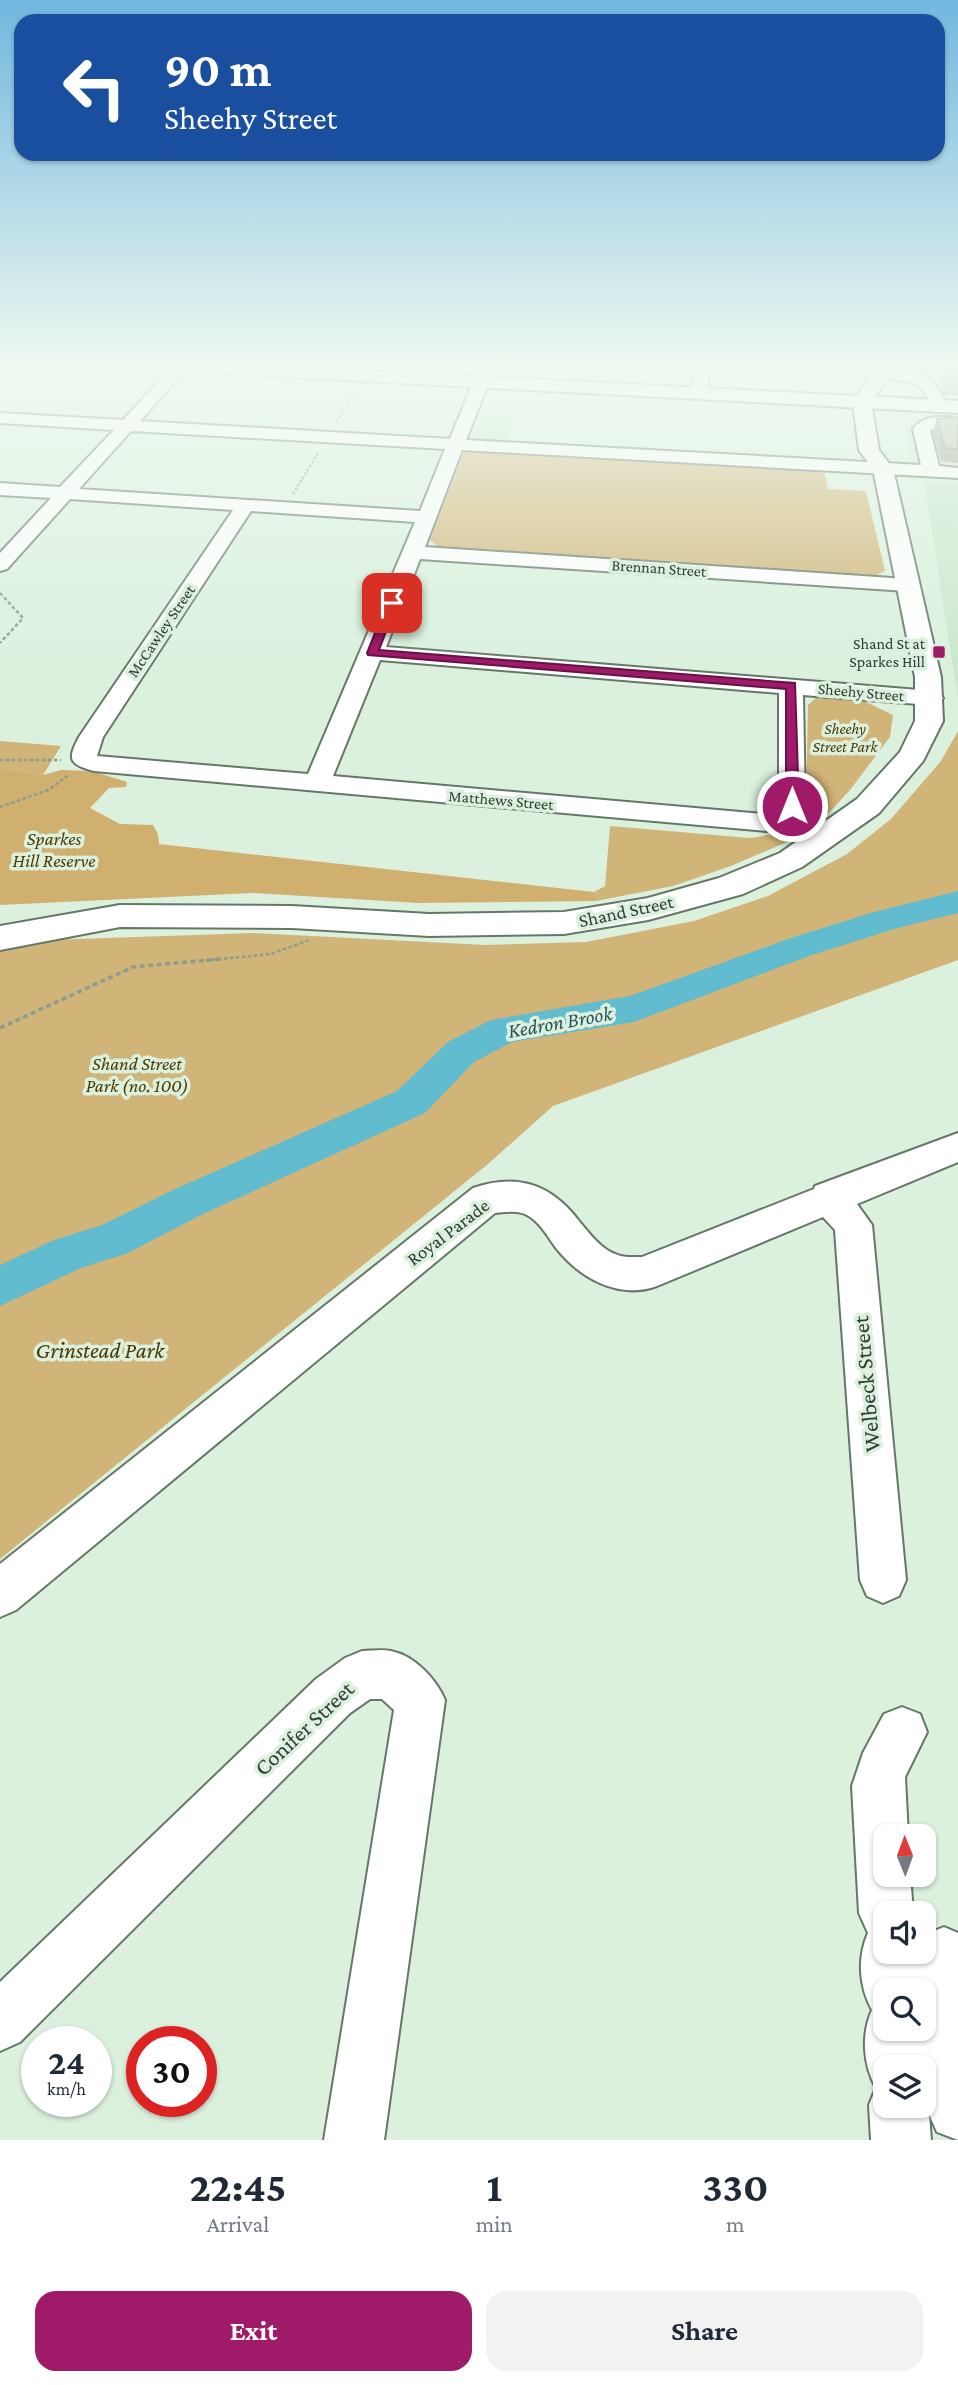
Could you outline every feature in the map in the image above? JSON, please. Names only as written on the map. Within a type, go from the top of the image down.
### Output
[{"type":"main road","name":"Shand Street","points":[[0,938],[120,916],[281,916],[429,925],[564,923],[648,909],[751,878],[792,860],[854,818],[914,755],[929,721],[928,677],[881,466]]},
{"type":"street","points":[[0,565],[90,466]]},
{"type":"street","points":[[317,783],[447,466]]},
{"type":"street","points":[[829,466],[958,473]]},
{"type":"street","points":[[930,466],[931,472]]},
{"type":"street","points":[[0,489],[427,517]]},
{"type":"street","name":"McCawley Street","points":[[84,760],[84,751],[91,737],[246,505]]},
{"type":"street","name":"Brennan Street","points":[[411,552],[907,585]]},
{"type":"street","name":"Sheehy Street","points":[[372,653],[930,698]]},
{"type":"street","name":"Matthews Street","points":[[84,760],[766,823],[783,816],[792,806],[791,686]]},
{"type":"street","name":"Royal Parade","points":[[0,1594],[486,1199],[505,1195],[523,1196],[538,1203],[557,1219],[596,1264],[620,1274],[643,1274],[958,1147]]},
{"type":"street","name":"Welbeck Street","points":[[828,1198],[853,1225],[883,1580]]},
{"type":"street","name":"Conifer Street","points":[[0,2022],[333,1696],[362,1675],[391,1675],[420,1700],[354,2140]]},
{"type":"street","points":[[885,1901],[878,1786],[881,1770],[902,1732]]},
{"type":"street","points":[[944,1955],[958,2111]]},
{"type":"street","points":[[900,2118],[901,2140]]},
{"type":"path","points":[[0,593],[23,618],[0,643]]},
{"type":"path","points":[[0,760],[84,760]]},
{"type":"path","points":[[0,807],[62,783],[84,760]]},
{"type":"path","points":[[0,1028],[121,972]]},
{"type":"shaded area","points":[[924,482],[958,483],[958,699]]},
{"type":"green space","points":[[458,466],[737,466],[824,471],[828,489],[866,491],[885,571],[874,576],[437,546],[430,540]]},
{"type":"green space","name":"Sheehy Street Park","points":[[816,698],[866,702],[893,715],[890,737],[850,790],[826,816],[794,839],[731,866],[673,886],[596,901],[594,892],[605,886],[610,826],[750,838],[775,833],[794,824],[806,811],[808,705]]},
{"type":"green space","points":[[958,731],[958,960],[553,1106],[488,1164],[0,1559],[0,948],[19,941],[253,933],[485,945],[586,942],[694,921],[768,896],[847,854],[891,819],[941,761]]},
{"type":"green space","points":[[0,741],[61,746],[43,775],[0,769]]},
{"type":"green space","name":"Sparkes Hill Reserve","points":[[0,769],[43,775],[61,770],[92,771],[127,782],[126,787],[109,788],[90,808],[120,824],[153,825],[159,844],[594,892],[596,901],[418,903],[252,893],[0,905]]},
{"type":"waterway","name":"Kedron Brook","points":[[0,1286],[70,1253],[113,1240],[188,1202],[411,1102],[461,1052],[504,1030],[634,1009],[800,947],[886,920],[958,902]]},
{"type":"place","name":"Shand St at Sparkes Hill","points":[[939,652]]},
{"type":"route","points":[[392,603],[372,653],[791,686],[792,806]]},
{"type":"park label","name":"Shand Street Park (no. 100)","points":[[137,1074]]},
{"type":"park label","name":"Grinstead Park","points":[[100,1350]]}]
